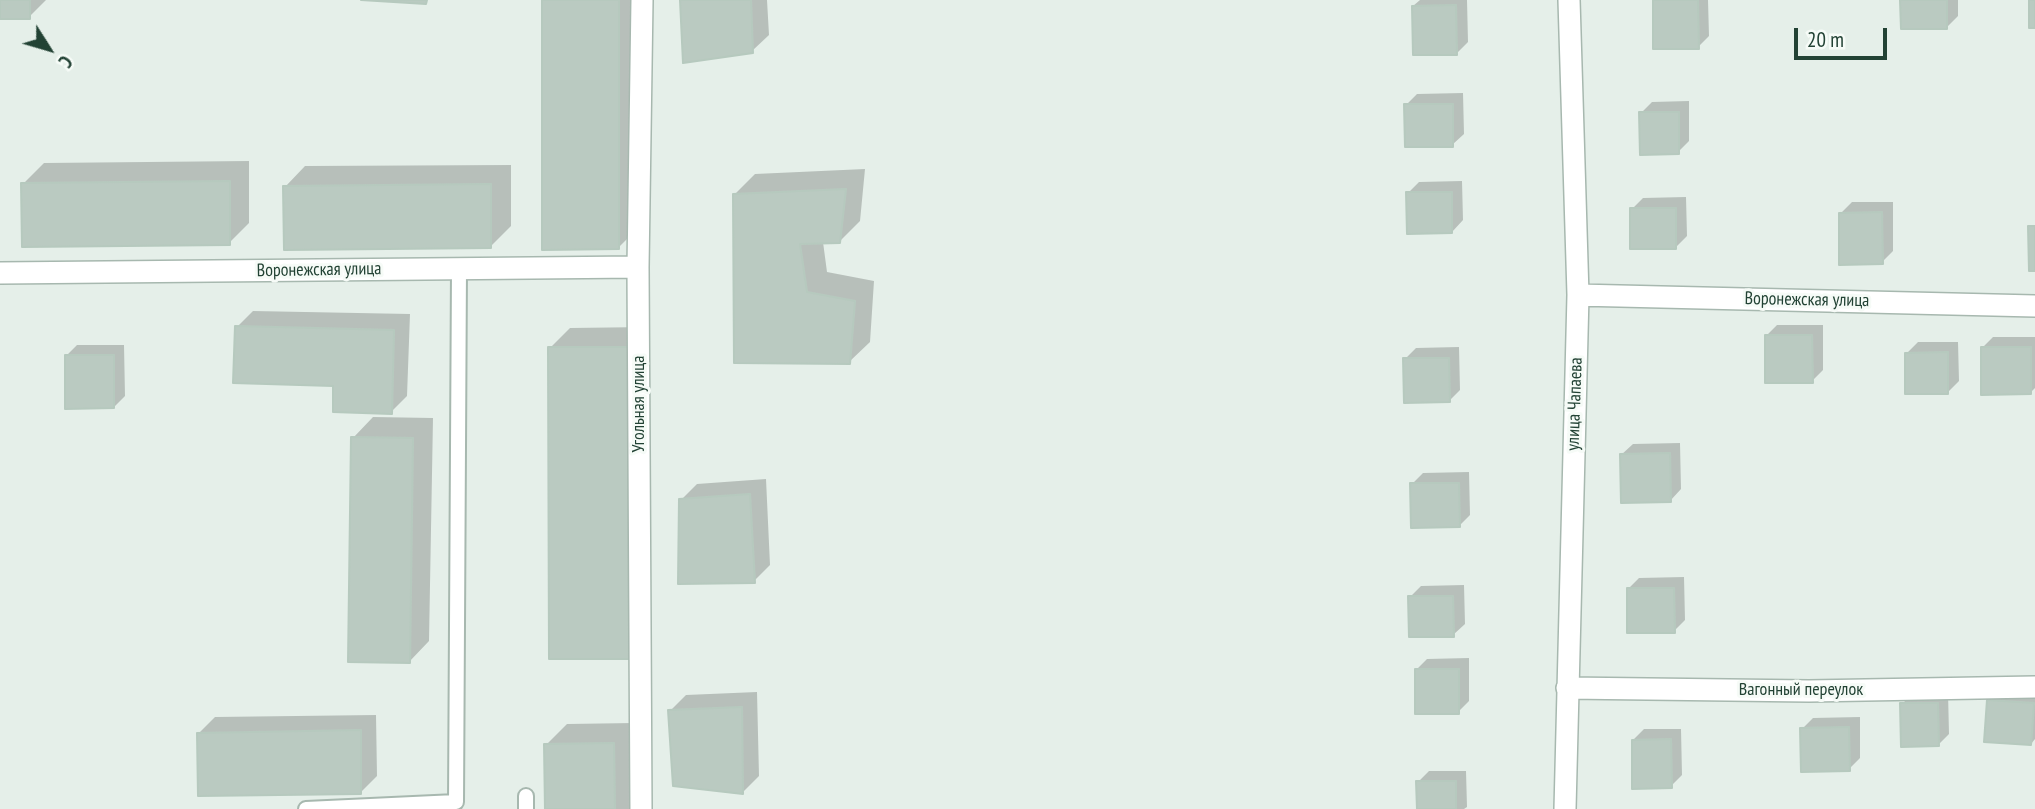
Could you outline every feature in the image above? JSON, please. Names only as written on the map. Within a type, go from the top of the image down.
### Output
[{"type":"street","name":"Угольная улица","points":[[641,809],[638,267],[642,0]]},
{"type":"street","name":"улица Чапаева","points":[[1565,809],[1578,295],[1569,0]]},
{"type":"street","name":"Воронежская улица","points":[[0,273],[638,267]]},
{"type":"street","name":"Воронежская улица","points":[[1578,295],[2035,306]]},
{"type":"street","name":"Вагонный переулок","points":[[1567,688],[1809,691],[2035,687]]},
{"type":"lane","points":[[306,809],[456,802],[458,269]]},
{"type":"building","points":[[0,0],[30,0],[30,19],[0,19]]},
{"type":"building","points":[[361,0],[427,0],[426,4]]},
{"type":"building","points":[[542,0],[619,0],[619,249],[542,250]]},
{"type":"building","points":[[680,0],[751,0],[753,53],[683,63]]},
{"type":"building","points":[[1653,0],[1698,0],[1699,49],[1653,49]]},
{"type":"building","points":[[1900,0],[1947,0],[1947,29],[1901,29]]},
{"type":"building","points":[[2029,0],[2035,0],[2035,28],[2029,28]]},
{"type":"building","points":[[1456,5],[1457,55],[1413,55],[1412,6]]},
{"type":"building","points":[[1404,104],[1453,104],[1453,147],[1405,147]]},
{"type":"building","points":[[1639,112],[1679,112],[1679,154],[1640,155]]},
{"type":"building","points":[[230,181],[230,245],[22,247],[21,183]]},
{"type":"building","points":[[491,184],[491,248],[284,250],[283,186]]},
{"type":"building","points":[[846,189],[840,243],[800,244],[807,292],[855,301],[850,364],[734,363],[733,194]]},
{"type":"building","points":[[1406,192],[1452,192],[1452,233],[1407,234]]},
{"type":"building","points":[[1630,208],[1676,208],[1676,249],[1630,249]]},
{"type":"building","points":[[1882,212],[1883,264],[1839,265],[1839,213]]},
{"type":"building","points":[[2028,226],[2035,226],[2035,271],[2029,271]]},
{"type":"building","points":[[235,326],[394,330],[392,414],[333,412],[333,386],[233,383]]},
{"type":"building","points":[[1765,335],[1812,335],[1813,383],[1765,383]]},
{"type":"building","points":[[548,347],[628,347],[629,659],[549,659]]},
{"type":"building","points":[[1981,347],[2031,347],[2031,394],[1981,395]]},
{"type":"building","points":[[1948,352],[1948,394],[1905,394],[1905,353]]},
{"type":"building","points":[[65,355],[114,355],[114,408],[65,409]]},
{"type":"building","points":[[1403,358],[1449,358],[1450,402],[1404,403]]},
{"type":"building","points":[[351,437],[413,438],[410,663],[348,662]]},
{"type":"building","points":[[1670,453],[1671,502],[1621,503],[1620,454]]},
{"type":"building","points":[[1410,483],[1459,483],[1460,527],[1411,528]]},
{"type":"building","points":[[750,494],[755,583],[678,584],[679,499]]},
{"type":"building","points":[[1627,588],[1674,588],[1675,633],[1627,633]]},
{"type":"building","points":[[1408,596],[1453,596],[1454,637],[1409,637]]},
{"type":"building","points":[[1415,669],[1459,669],[1459,714],[1415,714]]},
{"type":"building","points":[[1987,700],[2034,703],[2031,745],[1984,742]]},
{"type":"building","points":[[1900,703],[1938,703],[1939,746],[1901,747]]},
{"type":"building","points":[[742,707],[743,794],[673,786],[668,710]]},
{"type":"building","points":[[1849,727],[1850,771],[1801,772],[1800,728]]},
{"type":"building","points":[[361,730],[361,794],[198,796],[197,733]]},
{"type":"building","points":[[1671,739],[1672,788],[1632,789],[1632,740]]},
{"type":"building","points":[[614,743],[615,809],[545,809],[544,744]]},
{"type":"building","points":[[1416,781],[1456,781],[1456,809],[1417,809]]}]
